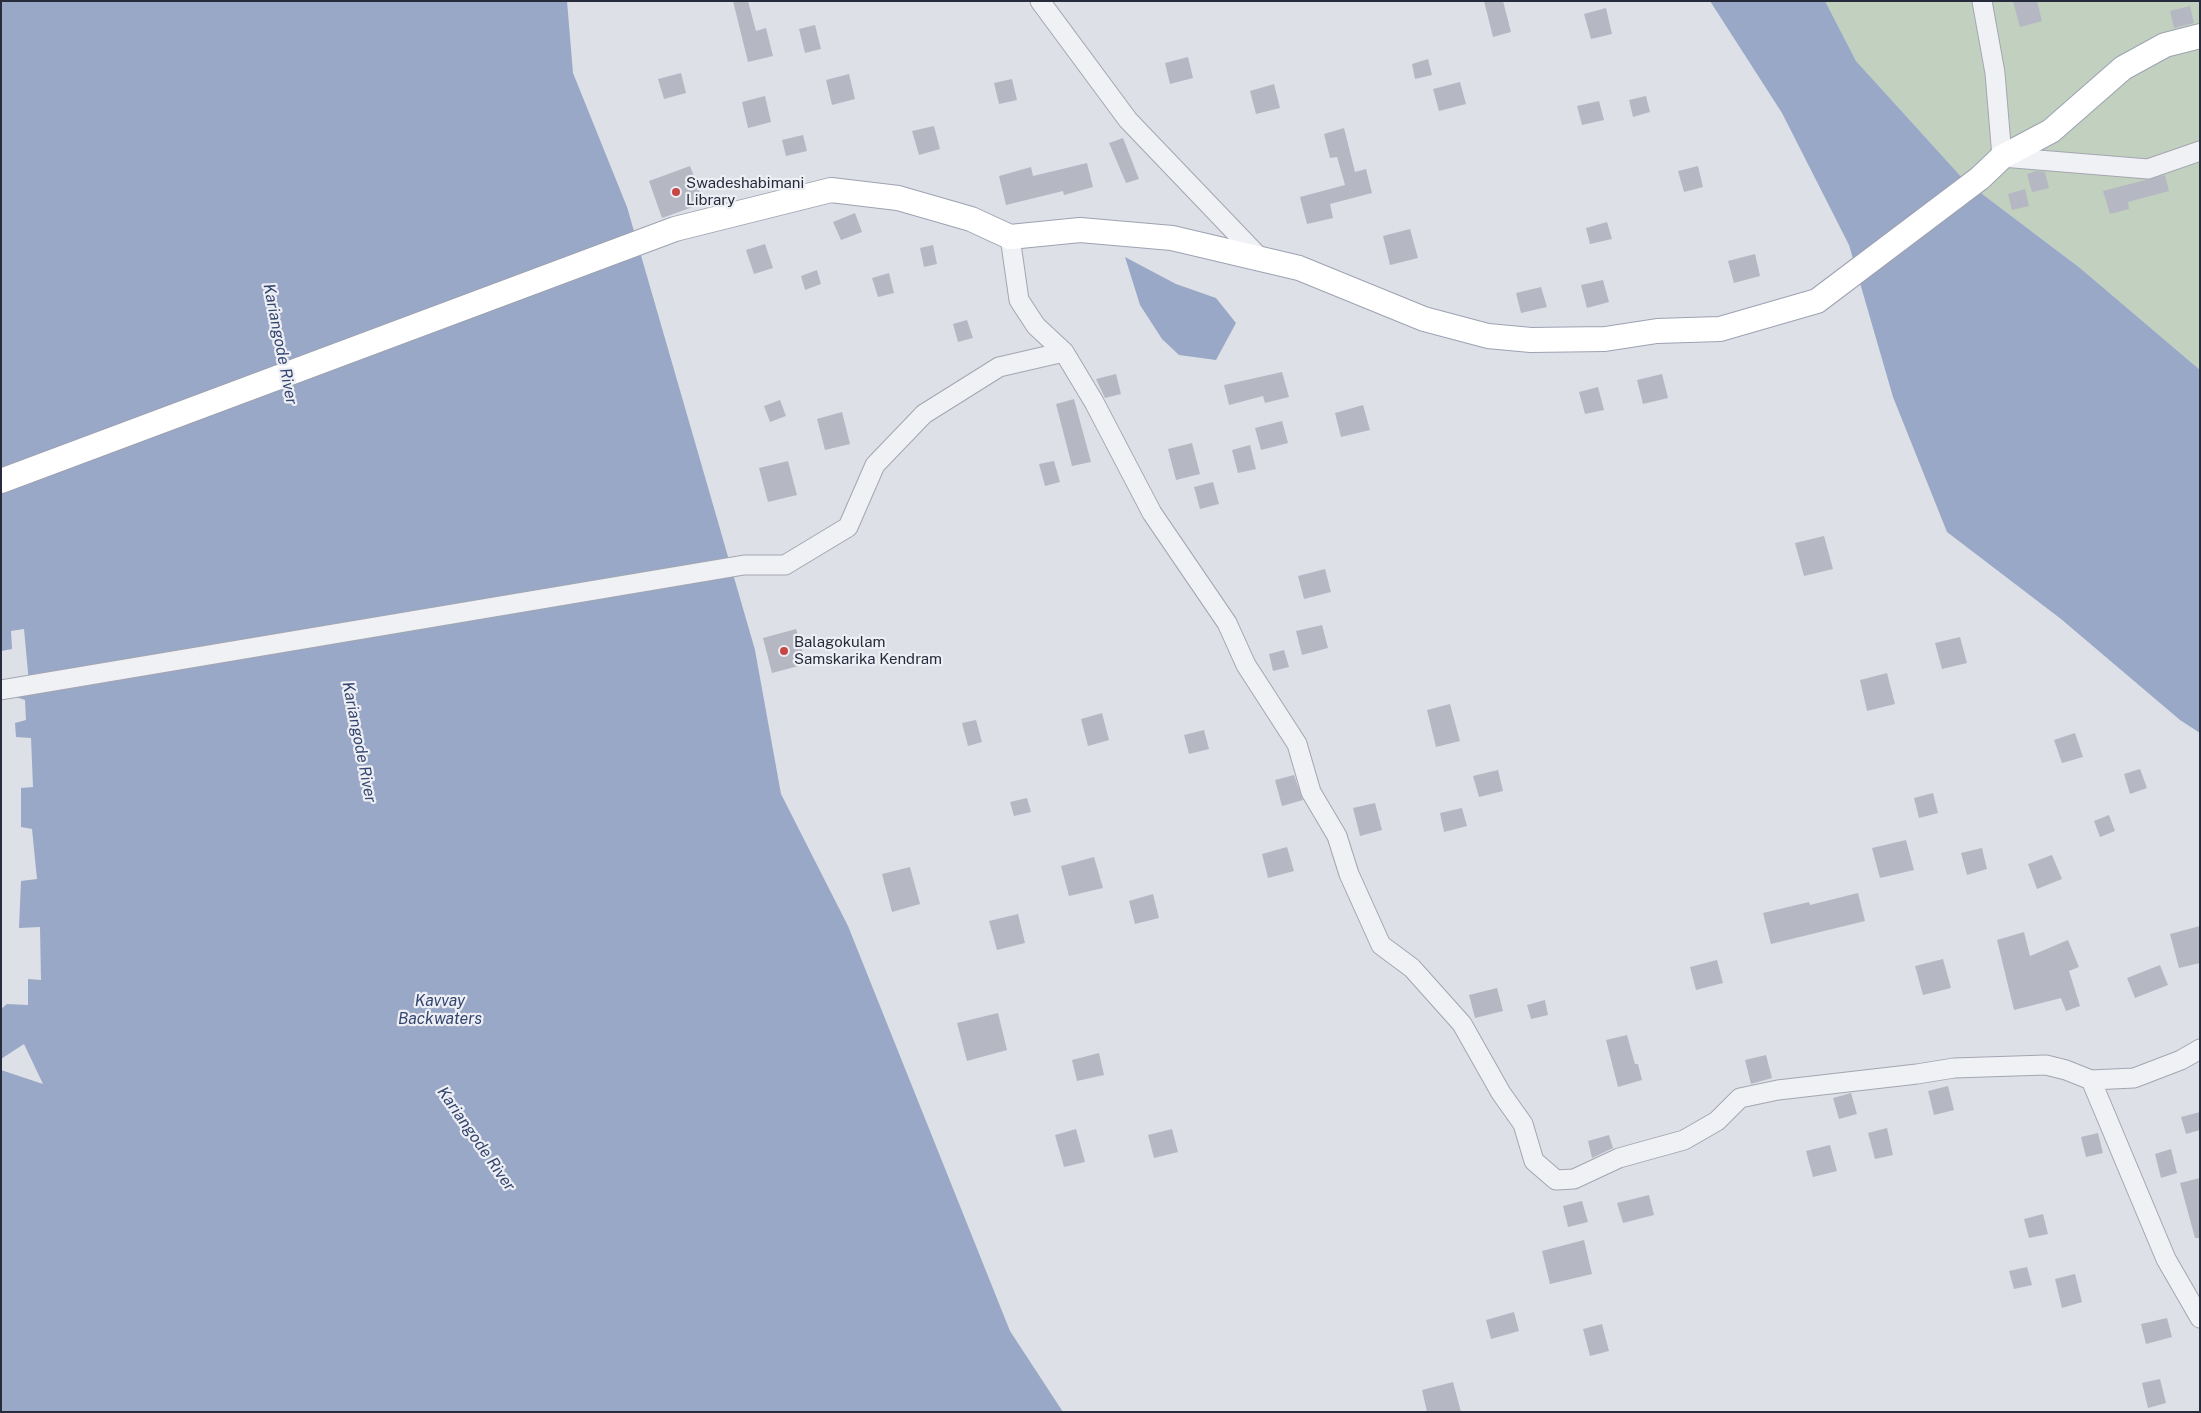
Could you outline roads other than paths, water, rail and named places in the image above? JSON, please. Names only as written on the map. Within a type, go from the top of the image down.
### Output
[{"type":"main road","points":[[1,481],[676,229],[831,190],[898,198],[971,219],[1010,237],[1080,230],[1172,238],[1299,268],[1424,319],[1488,336],[1531,340],[1605,340],[1657,331],[1720,329],[1817,301],[1980,178],[2002,157],[2051,132],[2123,68],[2165,45],[2200,36]]},
{"type":"street","points":[[1040,1],[1128,120],[1262,260]]},
{"type":"street","points":[[1982,1],[1995,73],[2002,157],[2148,169],[2200,151]]},
{"type":"street","points":[[1010,237],[1019,300],[1036,326],[1064,352],[1099,411],[1152,513],[1227,623],[1246,665],[1297,744],[1311,792],[1337,836],[1352,882],[1381,944],[1412,968],[1462,1024],[1500,1093],[1523,1124],[1534,1161],[1556,1180],[1574,1179],[1619,1158],[1684,1140],[1717,1121],[1740,1098],[1778,1090],[1954,1068],[2046,1065],[2066,1070],[2091,1080],[2134,1078],[2181,1060],[2200,1049]]},
{"type":"street","points":[[1,690],[744,565],[786,565],[848,527],[875,465],[924,414],[999,367],[1064,352]]},
{"type":"street","points":[[2091,1080],[2166,1259],[2200,1318]]},
{"type":"water","name":"Kavvay Backwaters","points":[[1,1],[567,1],[573,73],[627,207],[755,650],[781,794],[848,926],[1010,1331],[1063,1412],[1,1412],[1,1070],[43,1084],[24,1044],[1,1059],[1,1009],[7,1004],[28,1005],[28,979],[41,980],[40,927],[19,928],[21,881],[37,879],[32,829],[21,827],[21,788],[33,787],[31,738],[16,737],[15,723],[26,720],[25,700],[13,696],[29,683],[24,629],[11,631],[12,649],[1,651]]},
{"type":"water","points":[[1710,1],[1825,1],[1856,61],[1965,181],[2080,268],[2200,370],[2200,733],[2180,720],[2061,619],[1947,532],[1893,397],[1849,245],[1782,113]]},
{"type":"water","points":[[1125,257],[1176,284],[1216,298],[1236,323],[1216,360],[1179,355],[1162,339],[1140,305]]},
{"type":"place","name":"Swadeshabimani Library","points":[[676,192]]},
{"type":"place","name":"Balagokulam Samskarika Kendram","points":[[784,651]]},
{"type":"water label","name":"Kariangode River","points":[[280,344]]},
{"type":"water label","name":"Kariangode River","points":[[359,742]]},
{"type":"water label","name":"Kariangode River","points":[[476,1139]]}]
